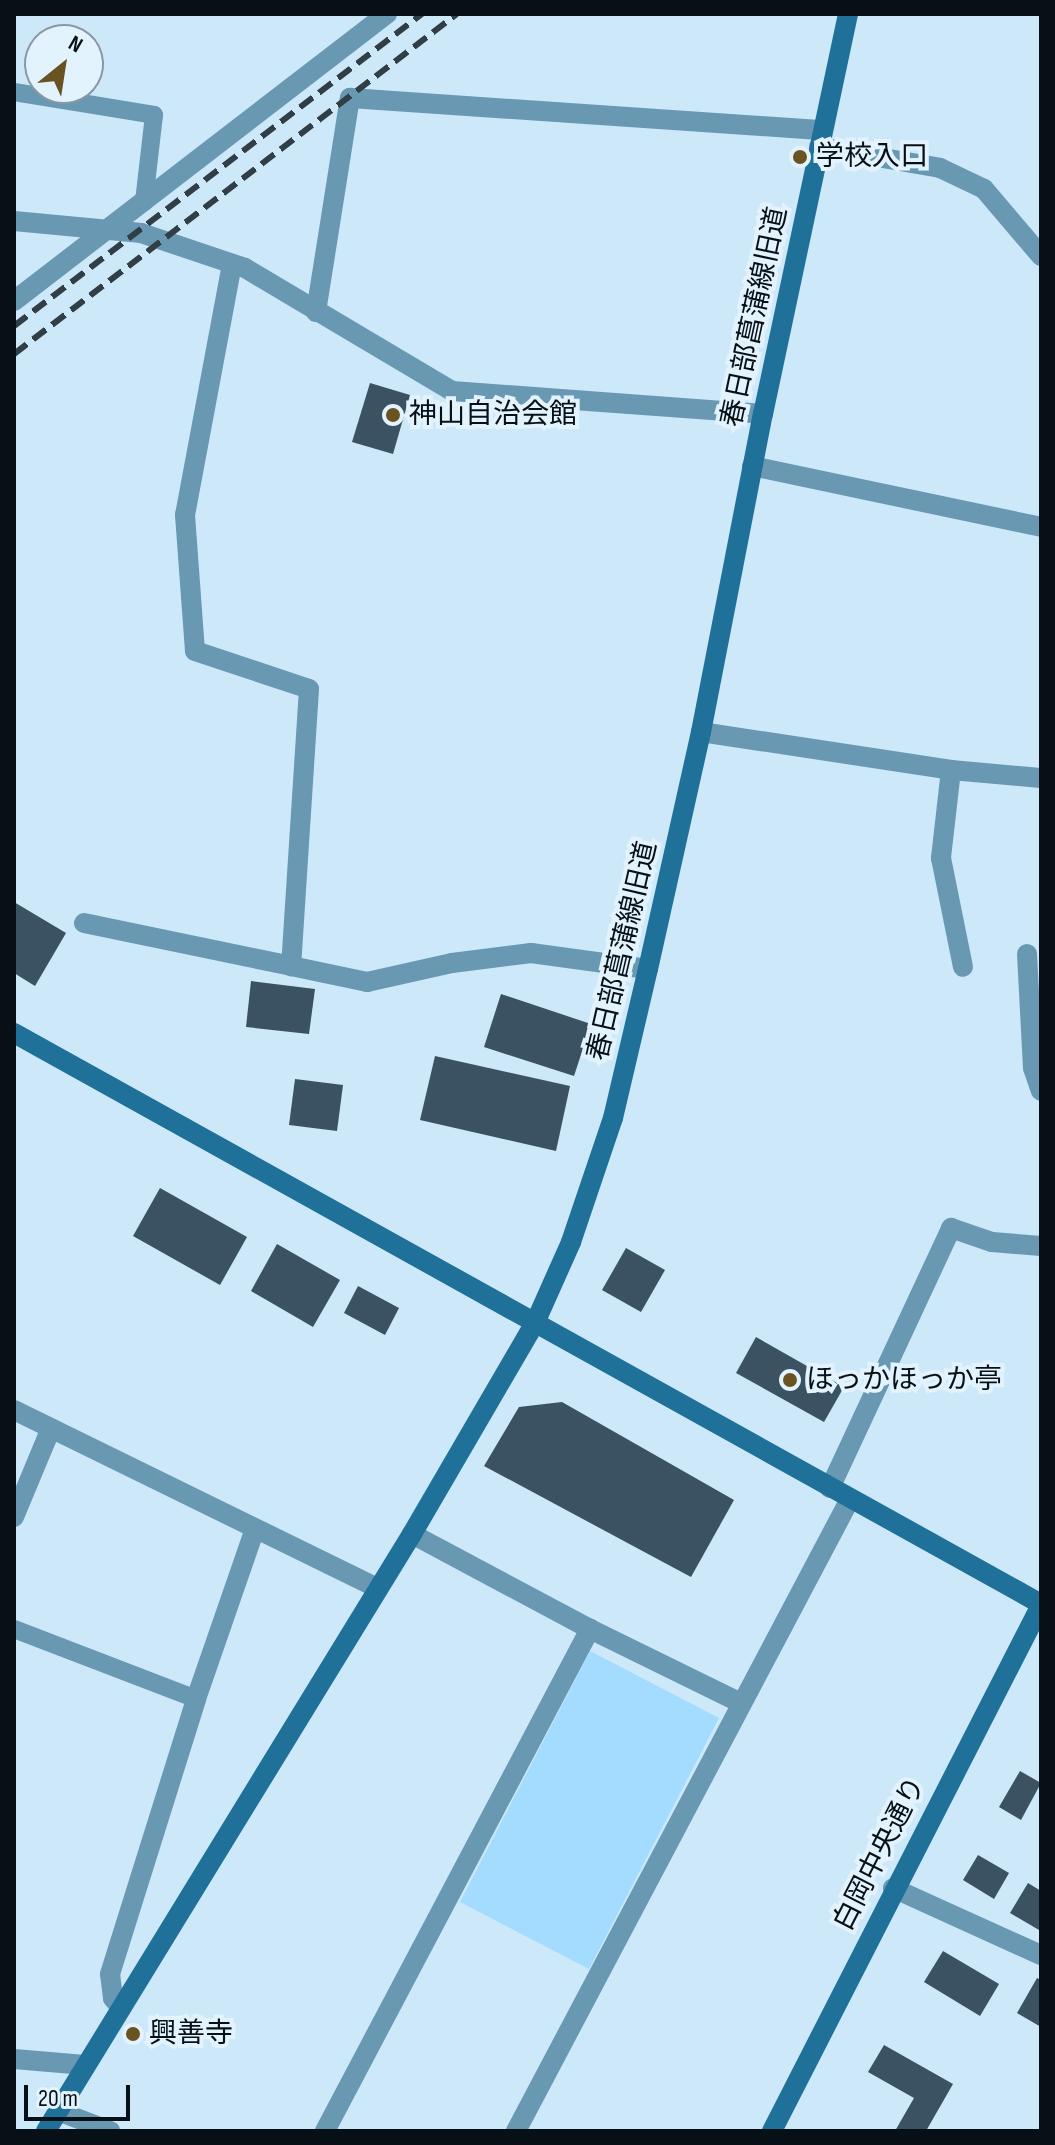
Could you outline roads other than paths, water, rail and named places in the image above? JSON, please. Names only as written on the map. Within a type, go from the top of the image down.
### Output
[{"type":"street","points":[[14,301],[387,14]]},
{"type":"street","name":"春日部菖蒲線旧道","points":[[46,2131],[412,1534],[535,1323],[594,1182],[648,969],[701,732],[752,466],[848,14]]},
{"type":"street","points":[[316,312],[350,98],[821,139],[940,168],[984,189],[1041,256]]},
{"type":"street","points":[[14,221],[141,233],[245,268],[452,391],[763,414]]},
{"type":"street","points":[[232,264],[185,515],[195,651],[309,689],[291,966]]},
{"type":"street","points":[[752,466],[1041,527]]},
{"type":"street","points":[[701,732],[951,770],[1041,778]]},
{"type":"street","points":[[951,770],[941,858],[963,967]]},
{"type":"street","points":[[84,923],[367,982],[452,963],[531,953],[648,969]]},
{"type":"street","points":[[1027,954],[1033,1068],[1041,1091]]},
{"type":"street","points":[[14,1033],[1041,1604]]},
{"type":"street","points":[[830,1488],[951,1228],[992,1242],[1041,1246]]},
{"type":"street","points":[[14,1410],[377,1588]]},
{"type":"street","points":[[14,1517],[51,1428]]},
{"type":"street","points":[[516,2131],[850,1499]]},
{"type":"street","points":[[121,2008],[113,1998],[110,1974],[196,1699],[255,1529]]},
{"type":"street","points":[[412,1534],[590,1629],[741,1703]]},
{"type":"street","name":"白岡中央通り","points":[[772,2131],[893,1888],[1041,1604]]},
{"type":"street","points":[[325,2131],[590,1629]]},
{"type":"street","points":[[893,1888],[1041,1955]]},
{"type":"street","points":[[14,2059],[85,2065]]},
{"type":"street","points":[[58,2111],[110,2131]]},
{"type":"lane","points":[[14,92],[154,115],[144,202]]},
{"type":"lane","points":[[14,1629],[196,1699]]},
{"type":"railway","points":[[14,326],[422,14]]},
{"type":"railway","points":[[14,354],[457,14]]},
{"type":"place","name":"学校入口","points":[[800,157]]},
{"type":"place","name":"神山自治会館","points":[[393,415]]},
{"type":"place","name":"ほっかほっか亭","points":[[790,1380]]},
{"type":"place","name":"興善寺","points":[[133,2034]]}]
